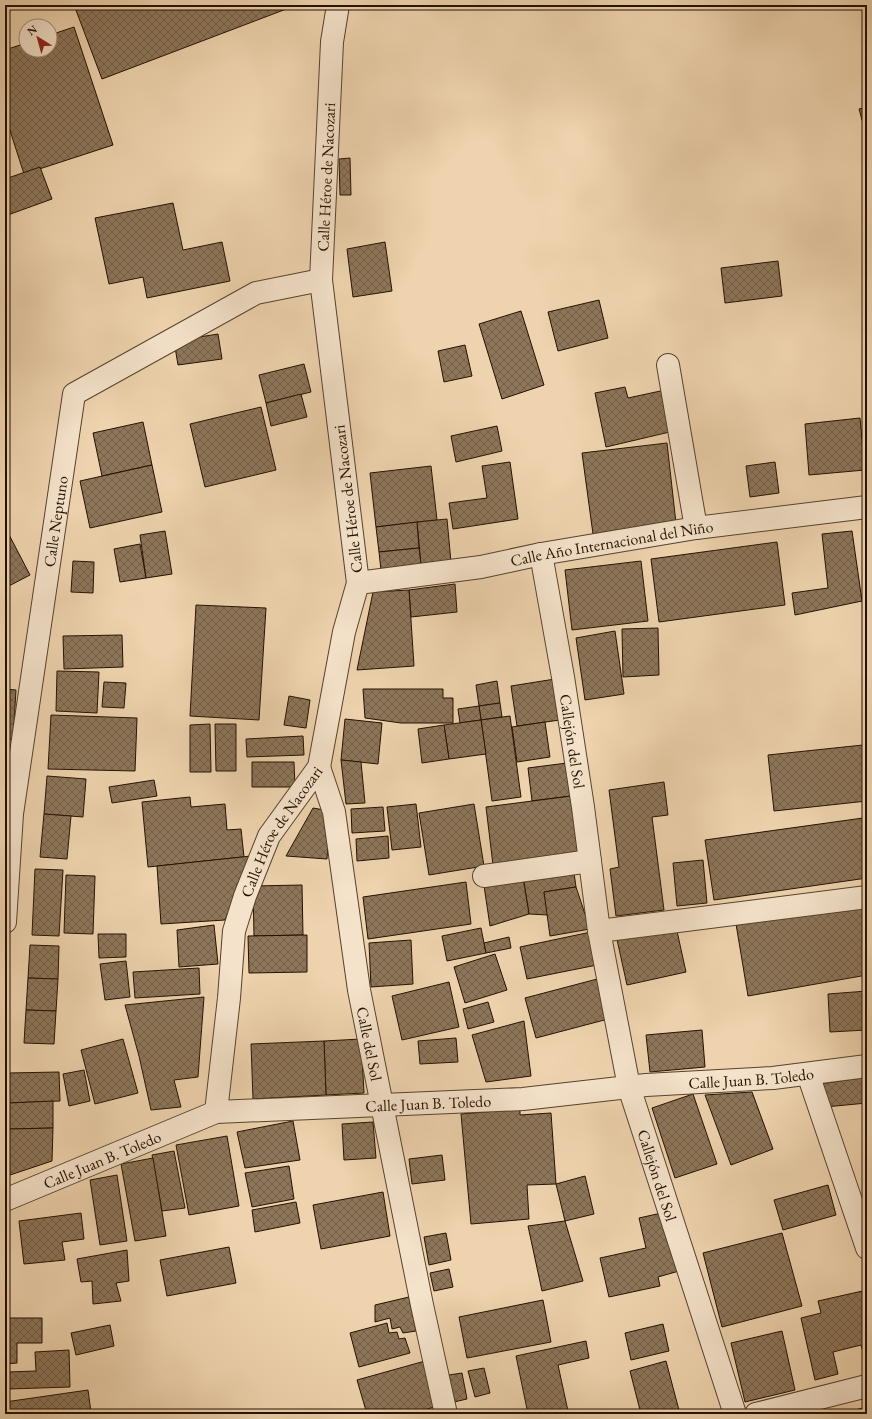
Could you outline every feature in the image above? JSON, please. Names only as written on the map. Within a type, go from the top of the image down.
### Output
[{"type":"street","name":"Calle Héroe de Nacozari","points":[[216,1112],[229,998],[234,930],[245,896],[269,836],[319,767],[344,632],[358,582],[321,280],[332,42],[338,5]]},
{"type":"street","name":"Calle Neptuno","points":[[5,922],[8,807],[74,394],[256,293],[321,280]]},
{"type":"street","points":[[668,365],[696,528]]},
{"type":"street","name":"Calle Año Internacional del Niño","points":[[358,582],[482,567],[541,554],[696,528],[867,507]]},
{"type":"street","name":"Callejón del Sol","points":[[541,554],[563,677],[599,931],[629,1086],[735,1414]]},
{"type":"street","name":"Calle del Sol","points":[[319,767],[334,812],[359,990],[422,1305],[446,1414]]},
{"type":"street","points":[[484,876],[590,861]]},
{"type":"street","points":[[599,931],[867,897]]},
{"type":"street","name":"Calle Juan B. Toledo","points":[[5,1200],[216,1112],[523,1099],[629,1086],[773,1078],[867,1066]]},
{"type":"street","points":[[808,1074],[867,1248]]},
{"type":"street","points":[[756,1414],[867,1386]]},
{"type":"building","points":[[74,5],[288,5],[289,8],[102,79]]},
{"type":"building","points":[[74,27],[113,145],[24,174],[5,115],[5,50],[18,46],[18,58],[58,58],[58,32]]},
{"type":"building","points":[[867,107],[867,138],[859,109]]},
{"type":"building","points":[[350,158],[351,195],[340,195],[339,159]]},
{"type":"building","points":[[40,167],[52,199],[5,216],[5,179]]},
{"type":"building","points":[[173,203],[183,250],[222,242],[230,281],[147,298],[143,277],[109,284],[95,218]]},
{"type":"building","points":[[385,242],[392,291],[353,297],[347,249]]},
{"type":"building","points":[[778,261],[782,296],[725,303],[721,268]]},
{"type":"building","points":[[599,300],[608,338],[558,351],[548,312]]},
{"type":"building","points":[[521,311],[544,385],[502,399],[479,324]]},
{"type":"building","points":[[218,334],[222,359],[178,365],[174,341]]},
{"type":"building","points":[[465,345],[472,376],[444,382],[438,351]]},
{"type":"building","points":[[304,364],[311,392],[266,403],[259,375]]},
{"type":"building","points":[[625,387],[628,398],[665,390],[674,431],[606,447],[595,393]]},
{"type":"building","points":[[301,394],[307,417],[271,426],[266,403]]},
{"type":"building","points":[[261,407],[276,470],[205,487],[190,424]]},
{"type":"building","points":[[860,418],[865,470],[809,475],[805,424]]},
{"type":"building","points":[[143,422],[152,465],[102,476],[93,433]]},
{"type":"building","points":[[497,426],[502,451],[456,462],[451,436]]},
{"type":"building","points":[[667,443],[676,523],[593,534],[582,453]]},
{"type":"building","points":[[510,462],[518,519],[453,529],[449,503],[487,498],[482,466]]},
{"type":"building","points":[[775,462],[779,493],[750,497],[746,466]]},
{"type":"building","points":[[152,465],[162,512],[90,528],[80,481]]},
{"type":"building","points":[[431,466],[437,520],[376,527],[370,473]]},
{"type":"building","points":[[447,519],[451,562],[421,565],[417,522]]},
{"type":"building","points":[[417,522],[419,548],[379,552],[376,527]]},
{"type":"building","points":[[5,527],[30,575],[5,588]]},
{"type":"building","points":[[165,531],[172,574],[146,578],[140,535]]},
{"type":"building","points":[[852,531],[862,601],[795,615],[792,593],[828,588],[822,534]]},
{"type":"building","points":[[777,542],[785,605],[659,622],[651,559]]},
{"type":"building","points":[[140,544],[146,578],[120,582],[114,549]]},
{"type":"building","points":[[419,548],[421,565],[381,570],[379,552]]},
{"type":"building","points":[[73,561],[94,562],[93,593],[71,592]]},
{"type":"building","points":[[641,561],[648,621],[572,630],[565,570]]},
{"type":"building","points":[[455,584],[457,612],[411,617],[409,590]]},
{"type":"building","points":[[409,590],[414,666],[357,670],[373,592]]},
{"type":"building","points":[[196,605],[266,608],[259,720],[190,716]]},
{"type":"building","points":[[658,628],[659,675],[623,677],[622,629]]},
{"type":"building","points":[[615,631],[624,694],[585,700],[576,638]]},
{"type":"building","points":[[122,635],[123,667],[64,669],[63,636]]},
{"type":"building","points":[[57,671],[99,672],[97,713],[56,711]]},
{"type":"building","points":[[555,679],[560,720],[517,726],[511,686]]},
{"type":"building","points":[[497,681],[500,703],[479,706],[476,685]]},
{"type":"building","points":[[104,682],[126,683],[124,708],[102,707]]},
{"type":"building","points":[[5,689],[16,690],[13,740],[5,739]]},
{"type":"building","points":[[363,689],[443,689],[443,698],[453,698],[453,723],[401,723],[365,718]]},
{"type":"building","points":[[289,696],[310,700],[306,728],[284,725]]},
{"type":"building","points":[[500,703],[502,717],[481,720],[479,706]]},
{"type":"building","points":[[479,706],[481,720],[460,723],[458,709]]},
{"type":"building","points":[[51,715],[137,718],[135,771],[48,769]]},
{"type":"building","points":[[510,716],[521,797],[492,801],[481,720]]},
{"type":"building","points":[[345,719],[382,723],[378,764],[341,760]]},
{"type":"building","points":[[481,720],[486,754],[449,759],[444,725]]},
{"type":"building","points":[[545,722],[550,757],[517,762],[512,727]]},
{"type":"building","points":[[210,724],[211,772],[190,772],[190,725]]},
{"type":"building","points":[[215,724],[236,724],[236,771],[216,771]]},
{"type":"building","points":[[444,725],[449,759],[422,763],[418,729]]},
{"type":"building","points":[[303,736],[304,755],[247,757],[246,739]]},
{"type":"building","points":[[863,745],[867,801],[774,811],[768,755]]},
{"type":"building","points":[[341,760],[361,762],[365,803],[346,804]]},
{"type":"building","points":[[252,762],[294,762],[295,787],[252,787]]},
{"type":"building","points":[[567,763],[571,796],[532,801],[528,768]]},
{"type":"building","points":[[47,776],[86,779],[83,817],[44,814]]},
{"type":"building","points":[[154,780],[157,796],[112,803],[109,787]]},
{"type":"building","points":[[664,782],[668,815],[652,817],[664,910],[616,916],[610,869],[619,867],[609,790]]},
{"type":"building","points":[[571,796],[578,853],[493,865],[486,807]]},
{"type":"building","points":[[190,797],[191,807],[225,804],[227,830],[241,829],[244,857],[148,867],[142,802]]},
{"type":"building","points":[[416,804],[421,847],[392,850],[387,807]]},
{"type":"building","points":[[474,804],[484,866],[429,875],[419,813]]},
{"type":"building","points":[[383,807],[385,831],[352,833],[351,809]]},
{"type":"building","points":[[313,808],[330,811],[327,859],[286,856]]},
{"type":"building","points":[[44,814],[71,816],[67,859],[40,857]]},
{"type":"building","points":[[863,818],[867,850],[867,878],[714,900],[705,840]]},
{"type":"building","points":[[388,836],[389,858],[357,861],[356,839]]},
{"type":"building","points":[[251,856],[225,920],[161,924],[157,866]]},
{"type":"building","points":[[703,860],[707,903],[677,906],[673,863]]},
{"type":"building","points":[[573,866],[576,887],[544,892],[548,915],[529,914],[523,877]]},
{"type":"building","points":[[35,869],[63,870],[59,936],[32,935]]},
{"type":"building","points":[[66,875],[95,876],[93,934],[64,933]]},
{"type":"building","points":[[523,877],[529,914],[490,926],[483,879]]},
{"type":"building","points":[[466,882],[471,924],[368,939],[363,897]]},
{"type":"building","points":[[302,885],[303,935],[254,936],[253,886]]},
{"type":"building","points":[[576,887],[590,929],[550,936],[544,892]]},
{"type":"building","points":[[867,904],[867,975],[748,996],[736,924]]},
{"type":"building","points":[[675,922],[686,972],[627,985],[616,935]]},
{"type":"building","points":[[214,925],[218,964],[179,967],[177,930]]},
{"type":"building","points":[[481,928],[486,953],[447,961],[442,936]]},
{"type":"building","points":[[591,932],[597,965],[527,979],[520,947]]},
{"type":"building","points":[[98,934],[126,934],[126,957],[99,958]]},
{"type":"building","points":[[307,935],[307,972],[249,973],[248,936]]},
{"type":"building","points":[[509,937],[511,948],[486,953],[484,943]]},
{"type":"building","points":[[411,940],[413,984],[371,987],[369,943]]},
{"type":"building","points":[[30,945],[59,946],[58,979],[28,978]]},
{"type":"building","points":[[495,954],[507,990],[465,1003],[454,967]]},
{"type":"building","points":[[126,961],[130,997],[105,1000],[100,964]]},
{"type":"building","points":[[199,968],[200,994],[135,998],[133,972]]},
{"type":"building","points":[[28,978],[58,979],[56,1011],[26,1010]]},
{"type":"building","points":[[601,978],[612,1018],[536,1038],[525,998]]},
{"type":"building","points":[[449,982],[459,1027],[402,1040],[392,996]]},
{"type":"building","points":[[867,991],[867,1030],[830,1032],[828,994]]},
{"type":"building","points":[[204,997],[198,1077],[174,1080],[181,1107],[151,1110],[139,1056],[125,1005]]},
{"type":"building","points":[[488,1002],[494,1022],[468,1029],[463,1009]]},
{"type":"building","points":[[26,1010],[56,1011],[54,1044],[24,1043]]},
{"type":"building","points":[[524,1021],[531,1076],[486,1082],[472,1035]]},
{"type":"building","points":[[702,1030],[705,1067],[650,1072],[646,1035]]},
{"type":"building","points":[[456,1038],[458,1062],[420,1064],[418,1041]]},
{"type":"building","points":[[123,1039],[138,1093],[95,1104],[81,1050]]},
{"type":"building","points":[[361,1039],[364,1093],[326,1095],[324,1041]]},
{"type":"building","points":[[324,1041],[326,1095],[253,1099],[251,1044]]},
{"type":"building","points":[[84,1070],[90,1101],[69,1106],[63,1074]]},
{"type":"building","points":[[59,1072],[60,1101],[8,1103],[8,1073]]},
{"type":"building","points":[[867,1077],[867,1103],[825,1107],[819,1084]]},
{"type":"building","points":[[752,1092],[773,1149],[731,1165],[705,1095]]},
{"type":"building","points":[[693,1094],[717,1164],[675,1178],[652,1108]]},
{"type":"building","points":[[53,1101],[53,1128],[9,1129],[8,1103]]},
{"type":"building","points":[[520,1109],[520,1115],[551,1113],[556,1184],[527,1185],[529,1219],[471,1224],[461,1114]]},
{"type":"building","points":[[293,1121],[300,1160],[245,1168],[237,1132]]},
{"type":"building","points":[[373,1122],[376,1158],[344,1160],[342,1124]]},
{"type":"building","points":[[53,1128],[52,1161],[7,1176],[9,1129]]},
{"type":"building","points":[[227,1136],[239,1206],[189,1215],[176,1145]]},
{"type":"building","points":[[174,1151],[185,1208],[162,1211],[152,1155]]},
{"type":"building","points":[[442,1155],[445,1180],[412,1184],[409,1159]]},
{"type":"building","points":[[153,1158],[166,1236],[135,1241],[121,1164]]},
{"type":"building","points":[[289,1166],[294,1199],[252,1207],[245,1173]]},
{"type":"building","points":[[117,1175],[127,1241],[100,1245],[90,1180]]},
{"type":"building","points":[[585,1176],[594,1214],[565,1221],[556,1184]]},
{"type":"building","points":[[828,1185],[836,1215],[783,1230],[774,1200]]},
{"type":"building","points":[[383,1192],[390,1236],[321,1249],[313,1205]]},
{"type":"building","points":[[867,1194],[867,1211],[863,1195]]},
{"type":"building","points":[[296,1202],[300,1223],[255,1232],[252,1210]]},
{"type":"building","points":[[666,1212],[679,1271],[658,1277],[660,1286],[609,1297],[600,1258],[646,1248],[639,1218]]},
{"type":"building","points":[[81,1213],[84,1239],[62,1242],[65,1260],[24,1264],[19,1221]]},
{"type":"building","points":[[565,1221],[583,1281],[542,1291],[528,1226]]},
{"type":"building","points":[[446,1233],[451,1260],[429,1265],[424,1237]]},
{"type":"building","points":[[782,1233],[802,1306],[722,1327],[703,1253]]},
{"type":"building","points":[[229,1247],[236,1283],[167,1296],[160,1260]]},
{"type":"building","points":[[127,1250],[129,1281],[116,1283],[121,1301],[93,1304],[92,1281],[81,1282],[77,1259]]},
{"type":"building","points":[[449,1269],[453,1287],[434,1291],[430,1273]]},
{"type":"building","points":[[867,1290],[867,1364],[861,1345],[833,1352],[838,1374],[815,1380],[801,1318],[821,1313],[818,1301]]},
{"type":"building","points":[[409,1297],[416,1331],[403,1333],[400,1327],[392,1329],[390,1318],[375,1322],[375,1305]]},
{"type":"building","points":[[543,1300],[551,1342],[467,1358],[459,1317]]},
{"type":"building","points":[[5,1318],[42,1318],[42,1343],[17,1343],[17,1363],[5,1364]]},
{"type":"building","points":[[387,1323],[389,1333],[397,1332],[399,1339],[405,1338],[410,1353],[359,1367],[350,1333]]},
{"type":"building","points":[[663,1324],[669,1351],[631,1360],[625,1333]]},
{"type":"building","points":[[110,1325],[114,1346],[76,1355],[71,1333]]},
{"type":"building","points":[[782,1331],[795,1390],[745,1402],[731,1343]]},
{"type":"building","points":[[586,1341],[589,1358],[558,1365],[568,1411],[555,1414],[528,1414],[516,1356]]},
{"type":"building","points":[[69,1350],[70,1387],[9,1389],[8,1372],[36,1371],[35,1352]]},
{"type":"building","points":[[425,1361],[438,1406],[409,1414],[367,1414],[357,1380]]},
{"type":"building","points":[[666,1361],[680,1414],[641,1414],[630,1371]]},
{"type":"building","points":[[484,1368],[490,1393],[475,1397],[468,1371]]},
{"type":"building","points":[[462,1373],[467,1399],[454,1402],[449,1375]]},
{"type":"building","points":[[88,1390],[91,1412],[77,1414],[5,1414],[5,1402]]},
{"type":"building","points":[[867,1407],[867,1414],[856,1414],[855,1410]]}]
